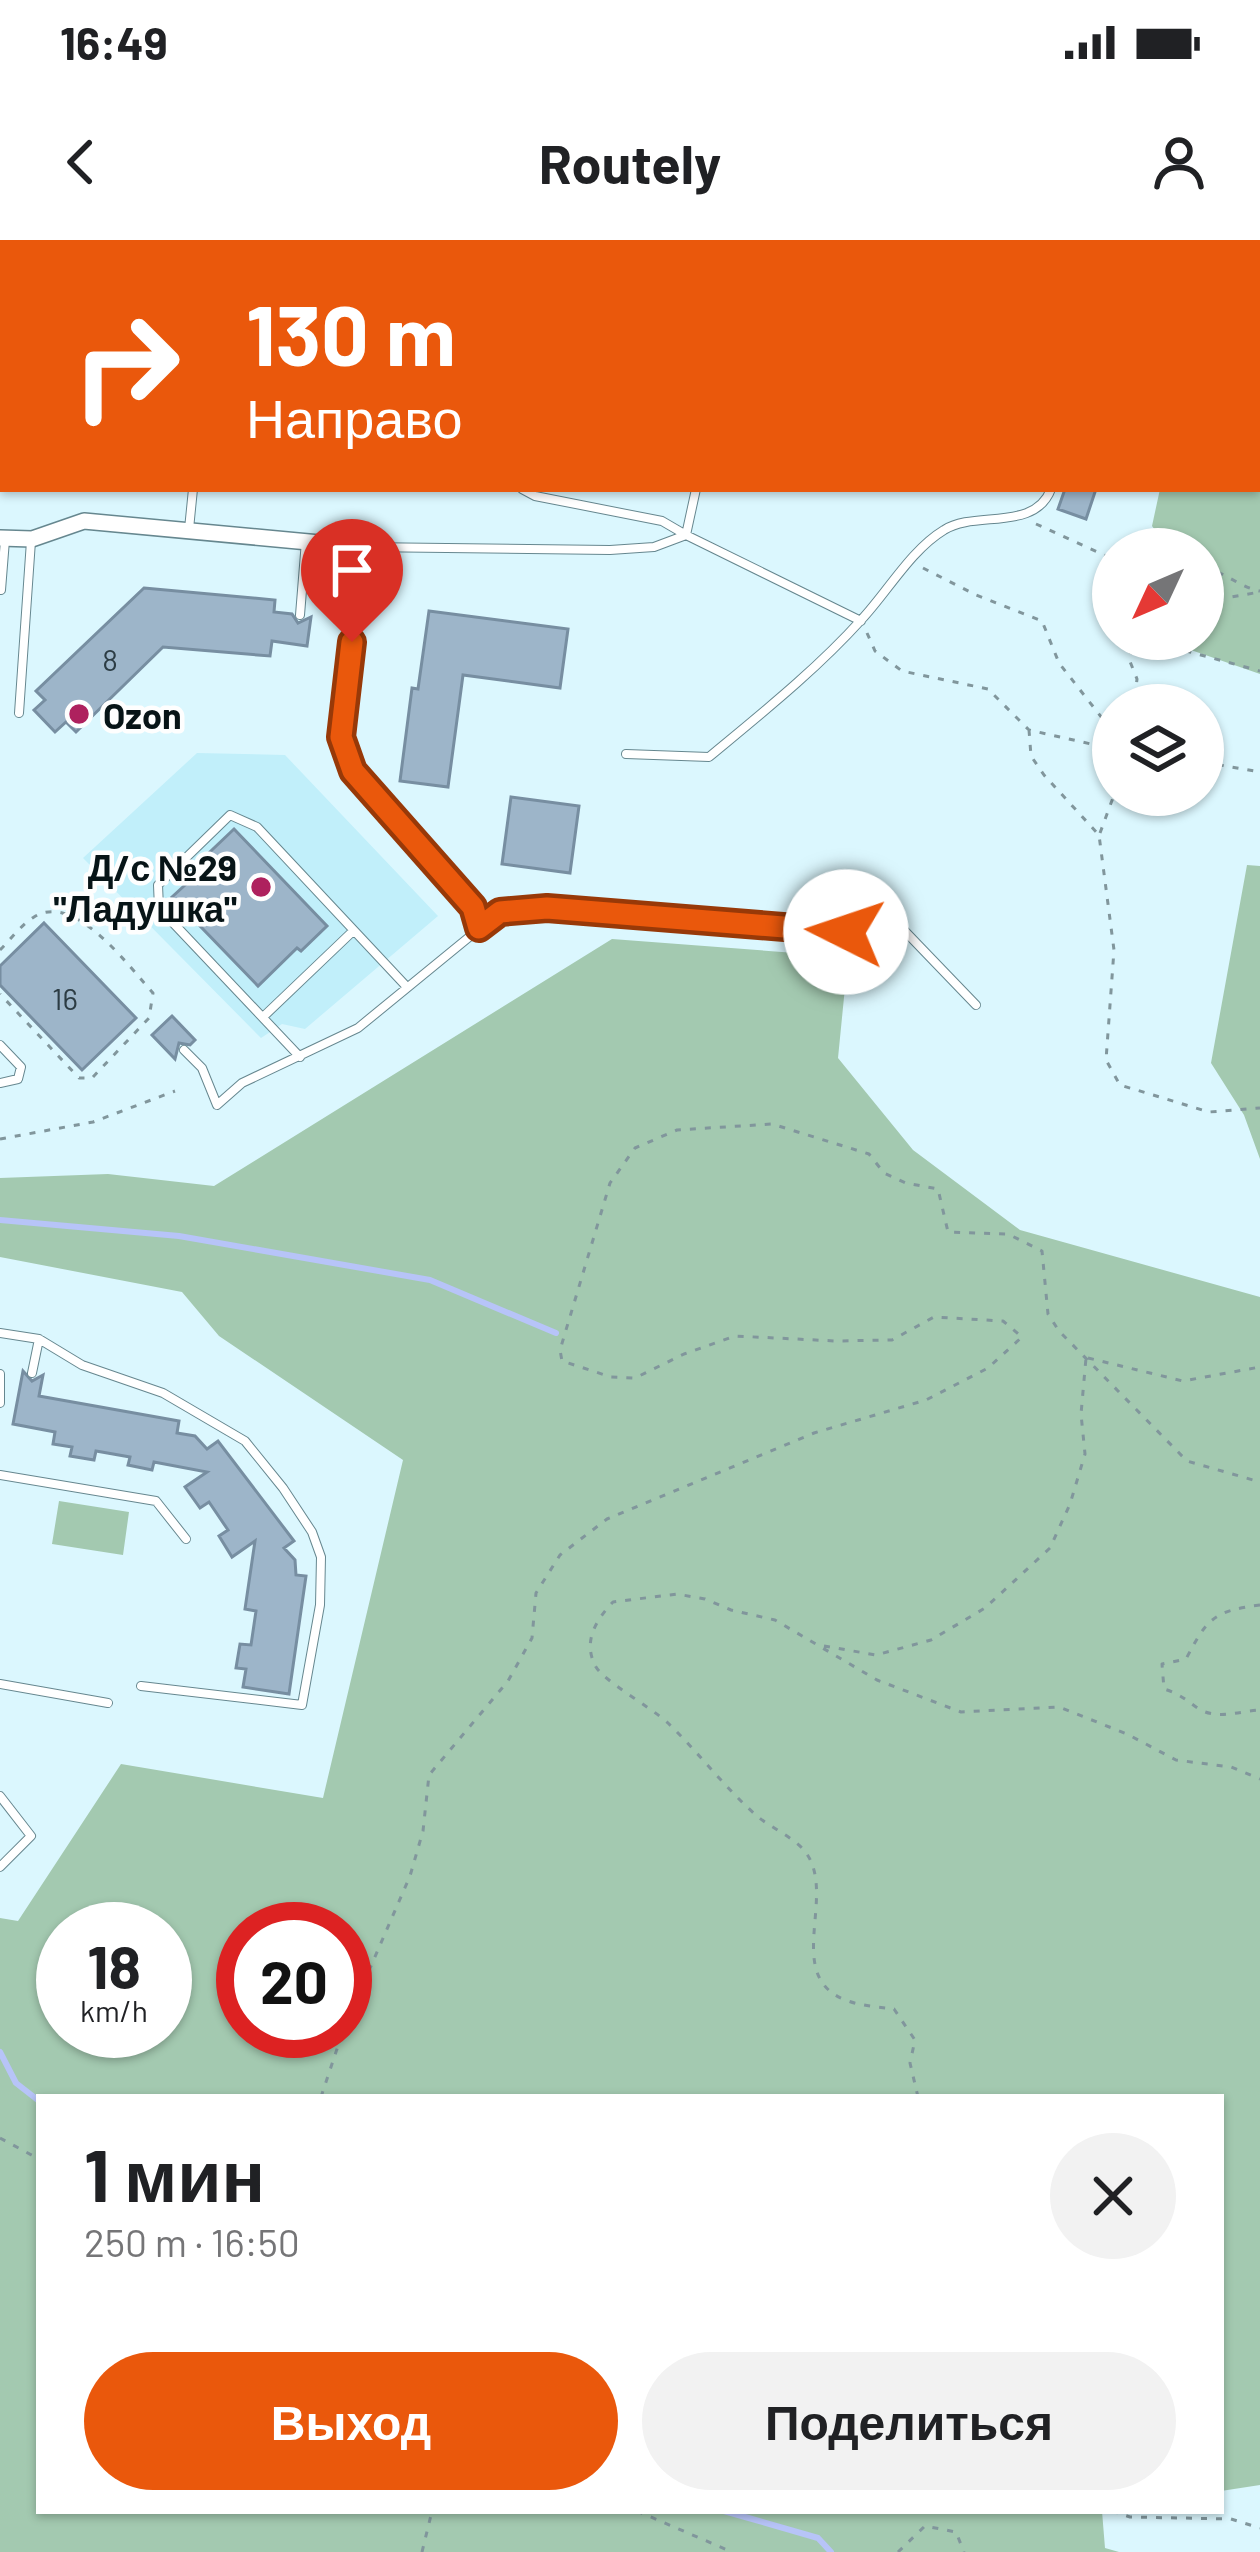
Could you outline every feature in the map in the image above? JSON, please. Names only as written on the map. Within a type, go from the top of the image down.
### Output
[{"type":"street","points":[[2,538],[32,539],[84,521],[362,547]]},
{"type":"lane","points":[[189,529],[193,492]]},
{"type":"lane","points":[[528,492],[662,521],[861,621]]},
{"type":"lane","points":[[686,536],[695,492]]},
{"type":"lane","points":[[626,754],[709,757],[796,684],[861,621],[930,539],[949,526],[1018,518],[1047,499],[1050,492]]},
{"type":"lane","points":[[479,928],[473,907],[353,771],[341,737],[362,547],[610,550],[654,548],[686,536]]},
{"type":"lane","points":[[1,590],[2,538]]},
{"type":"lane","points":[[20,713],[32,539]]},
{"type":"lane","points":[[300,615],[306,541]]},
{"type":"lane","points":[[300,1057],[159,908],[158,885],[230,815],[257,827],[406,986]]},
{"type":"lane","points":[[184,1050],[202,1068],[217,1105],[242,1083],[358,1028],[500,912],[547,908],[846,932],[899,925],[976,1005]]},
{"type":"lane","points":[[263,1017],[352,932]]},
{"type":"lane","points":[[0,1045],[21,1067],[18,1078],[0,1083]]},
{"type":"lane","points":[[0,1334],[39,1339],[82,1365],[163,1393],[245,1442],[284,1488],[312,1532],[321,1557],[320,1605],[302,1705],[295,1708],[141,1686]]},
{"type":"lane","points":[[32,1373],[39,1339]]},
{"type":"lane","points":[[0,1374],[0,1403]]},
{"type":"lane","points":[[0,1475],[156,1501],[186,1539]]},
{"type":"lane","points":[[0,1684],[108,1703]]},
{"type":"lane","points":[[0,1796],[31,1836],[0,1867]]},
{"type":"path","points":[[1018,518],[1092,550]]},
{"type":"path","points":[[911,561],[976,595],[1042,621],[1059,662],[1092,705]]},
{"type":"path","points":[[1224,573],[1259,591]]},
{"type":"path","points":[[1224,598],[1259,591]]},
{"type":"path","points":[[861,621],[875,651],[902,671],[988,689],[1029,730],[1092,744]]},
{"type":"path","points":[[1219,660],[1260,671]]},
{"type":"path","points":[[1029,730],[1031,756],[1099,835]]},
{"type":"path","points":[[1224,766],[1260,772]]},
{"type":"path","points":[[1106,816],[1099,835],[1114,950],[1106,1060],[1120,1085],[1209,1112],[1260,1108]]},
{"type":"path","points":[[0,950],[32,918],[46,911],[71,915],[90,926],[153,993],[149,1018],[92,1078],[79,1078],[0,994]]},
{"type":"path","points":[[0,1139],[93,1122],[175,1091]]},
{"type":"path","points":[[372,1964],[410,1876],[423,1831],[429,1775],[508,1682],[532,1638],[536,1593],[560,1555],[607,1520],[814,1433],[926,1400],[988,1368],[1022,1337],[1003,1321],[934,1317],[892,1340],[735,1336],[635,1378],[611,1377],[562,1361],[560,1351],[610,1183],[635,1148],[677,1130],[772,1124],[869,1154],[884,1173],[906,1184],[938,1189],[948,1232],[1008,1234],[1042,1251],[1048,1314],[1187,1461],[1260,1482]]},
{"type":"path","points":[[1086,1357],[1183,1381],[1260,1367]]},
{"type":"path","points":[[822,1646],[876,1655],[931,1640],[985,1608],[1050,1548],[1070,1504],[1084,1454],[1081,1414],[1086,1357]]},
{"type":"path","points":[[917,2094],[910,2063],[915,2040],[893,2009],[847,2001],[824,1987],[812,1954],[818,1876],[802,1848],[760,1819],[705,1767],[669,1723],[597,1670],[589,1646],[596,1621],[613,1602],[677,1594],[775,1620],[877,1680],[961,1712],[1059,1707],[1176,1760],[1231,1767],[1260,1779]]},
{"type":"path","points":[[1260,1605],[1236,1608],[1204,1622],[1186,1659],[1162,1664],[1164,1689],[1186,1696],[1201,1711],[1221,1715],[1260,1710]]},
{"type":"path","points":[[323,2094],[334,2058]]},
{"type":"path","points":[[0,2138],[36,2157]]},
{"type":"path","points":[[422,2552],[430,2514]]},
{"type":"path","points":[[644,2514],[732,2552]]},
{"type":"path","points":[[1121,2514],[1231,2519],[1260,2528]]},
{"type":"path","points":[[898,2552],[925,2526],[956,2531],[964,2552]]},
{"type":"shaded area","name":"Д/с №29 \"Ладушка\"","points":[[197,753],[285,755],[438,916],[305,1029],[282,1024],[261,1038],[83,858]]},
{"type":"green space","points":[[1159,492],[1260,492],[1260,674],[1220,660],[1224,660],[1224,528],[1153,528]]},
{"type":"green space","points":[[1247,865],[1260,866],[1260,1159],[1244,1115],[1211,1063]]},
{"type":"green space","points":[[612,939],[848,957],[838,1058],[913,1150],[1020,1230],[1260,1297],[1260,2485],[1224,2491],[1224,2094],[36,2094],[36,2514],[1102,2514],[1105,2548],[1119,2552],[0,2552],[0,1918],[18,1921],[121,1764],[323,1798],[403,1460],[219,1336],[182,1292],[0,1257],[0,1178],[108,1174],[214,1186]]},
{"type":"green space","points":[[59,1501],[129,1512],[123,1555],[52,1544]]},
{"type":"building","points":[[1064,492],[1095,492],[1086,519],[1058,509]]},
{"type":"building","points":[[144,588],[275,600],[274,612],[292,614],[298,623],[311,617],[307,646],[272,641],[270,656],[163,647],[76,732],[66,722],[55,732],[34,710],[45,700],[36,691]]},
{"type":"building","points":[[429,611],[568,629],[560,688],[463,675],[448,787],[400,781],[412,688],[418,689]]},
{"type":"building","points":[[511,797],[579,806],[570,873],[502,864]]},
{"type":"building","points":[[234,829],[327,926],[258,986],[172,897],[197,874],[192,869]]},
{"type":"building","points":[[44,923],[136,1018],[82,1070],[0,985],[0,966]]},
{"type":"building","points":[[172,1016],[195,1040],[190,1045],[179,1043],[175,1059],[152,1035]]},
{"type":"building","points":[[23,1371],[32,1381],[43,1375],[39,1396],[179,1421],[177,1433],[195,1436],[207,1449],[218,1441],[294,1541],[284,1548],[295,1560],[296,1575],[306,1576],[289,1694],[243,1687],[246,1669],[236,1668],[240,1644],[251,1645],[256,1611],[245,1609],[255,1541],[232,1557],[219,1536],[228,1530],[209,1502],[200,1508],[185,1487],[207,1472],[154,1462],[152,1470],[128,1465],[130,1457],[96,1451],[94,1460],[70,1456],[72,1447],[53,1444],[55,1432],[13,1424]]},
{"type":"waterway","points":[[0,1220],[179,1236],[430,1280],[556,1333]]},
{"type":"waterway","points":[[0,2052],[16,2083],[36,2099]]},
{"type":"waterway","points":[[734,2514],[818,2538],[831,2552]]},
{"type":"place","name":"Ozon","points":[[79,714]]},
{"type":"place","name":"Д/с №29 \"Ладушка\"","points":[[261,887]]},
{"type":"route","points":[[352,642],[341,737],[353,771],[473,907],[479,928],[500,912],[547,908],[846,932]]}]
